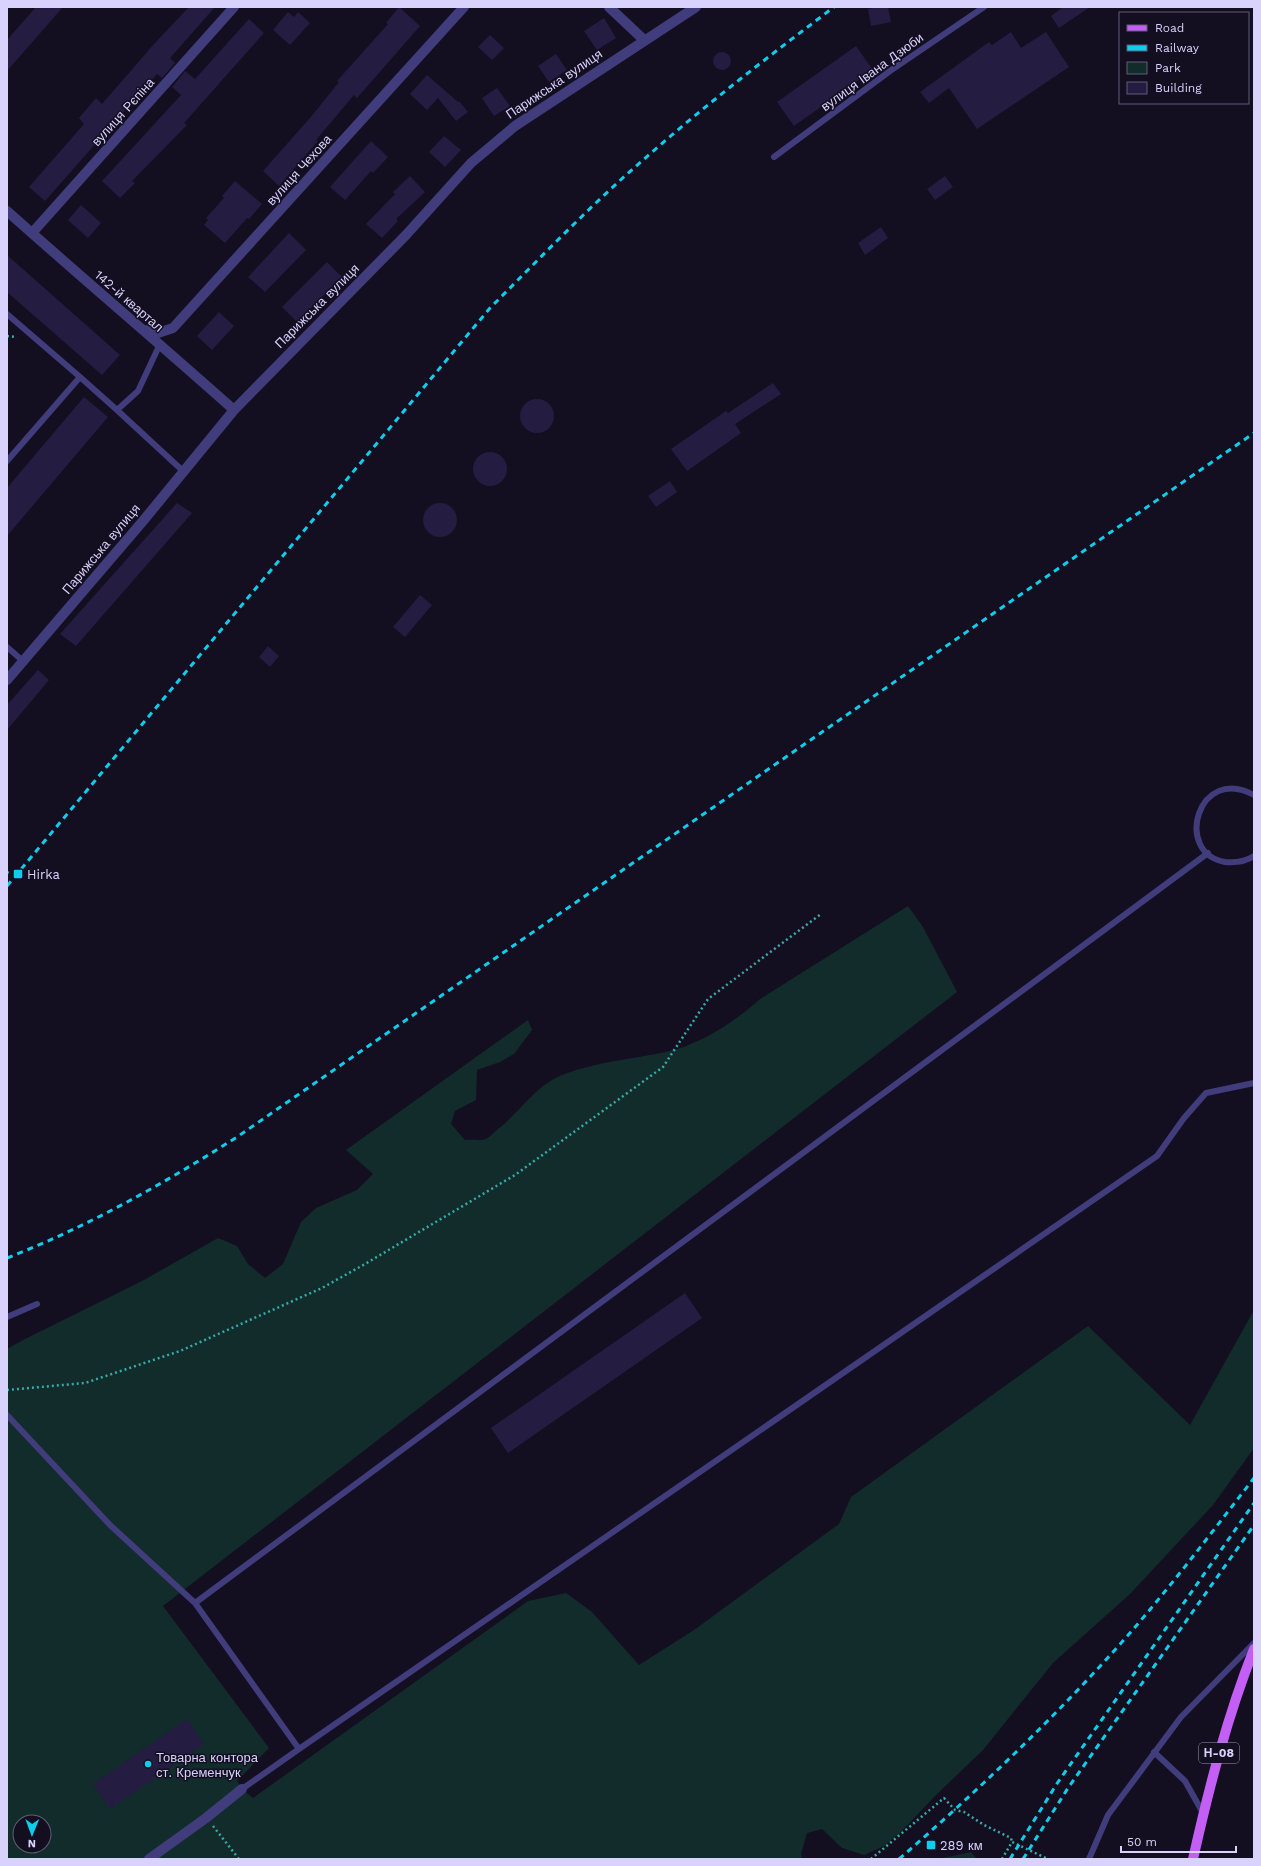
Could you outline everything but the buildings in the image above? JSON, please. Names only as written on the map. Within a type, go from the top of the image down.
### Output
[{"type":"main road","name":"Н-08","points":[[1193,1859],[1203,1813],[1237,1691],[1254,1649]]},
{"type":"street","name":"вулиця Рєпіна","points":[[32,233],[234,7]]},
{"type":"street","name":"вулиця Чехова","points":[[145,330],[158,333],[173,328],[464,7]]},
{"type":"street","points":[[609,7],[644,40]]},
{"type":"street","name":"Парижська вулиця","points":[[7,680],[143,521],[234,410],[406,234],[471,163],[515,126],[696,7]]},
{"type":"street","name":"142-й квартал","points":[[7,211],[106,298],[145,330],[234,410]]},
{"type":"street","points":[[149,1859],[206,1818],[242,1789]]},
{"type":"lane","name":"вулиця Івана Дзюби","points":[[774,157],[890,71],[984,7]]},
{"type":"lane","points":[[7,314],[117,410],[183,471]]},
{"type":"lane","points":[[117,410],[138,391],[160,344]]},
{"type":"lane","points":[[7,462],[80,377]]},
{"type":"lane","points":[[7,647],[23,661]]},
{"type":"lane","points":[[1254,795],[1245,790],[1230,788],[1216,792],[1205,801],[1198,813],[1196,827],[1199,841],[1208,853],[1220,861],[1234,863],[1248,860],[1254,856]]},
{"type":"lane","points":[[195,1603],[1208,853]]},
{"type":"lane","points":[[242,1789],[1157,1156],[1184,1118],[1206,1093],[1254,1083]]},
{"type":"lane","points":[[7,1317],[37,1304]]},
{"type":"lane","points":[[7,1415],[110,1525],[195,1603],[299,1749]]},
{"type":"lane","points":[[1089,1859],[1108,1815],[1154,1752],[1181,1717],[1254,1643]]},
{"type":"lane","points":[[1154,1752],[1185,1781],[1203,1813]]},
{"type":"path","points":[[7,1390],[85,1383],[180,1351],[322,1288],[365,1264],[515,1175],[663,1068],[708,999],[822,914]]},
{"type":"path","points":[[871,1859],[944,1798],[955,1810],[964,1812],[984,1825],[1011,1838],[1012,1842],[1048,1859]]},
{"type":"path","points":[[206,1818],[239,1859]]},
{"type":"path","points":[[1002,1859],[1012,1842]]},
{"type":"green space","points":[[908,906],[923,927],[957,992],[163,1606],[269,1748],[237,1781],[242,1789],[253,1798],[528,1601],[566,1593],[592,1612],[639,1665],[694,1630],[839,1524],[851,1497],[1088,1326],[1190,1425],[1254,1310],[1254,1448],[1213,1505],[1130,1594],[1053,1663],[983,1750],[935,1796],[901,1832],[884,1846],[864,1855],[842,1848],[822,1829],[807,1833],[801,1854],[802,1859],[7,1859],[7,1349],[142,1281],[218,1238],[237,1246],[248,1264],[265,1278],[283,1264],[301,1222],[316,1208],[357,1190],[373,1174],[346,1150],[528,1020],[532,1030],[514,1054],[500,1062],[477,1070],[476,1100],[455,1111],[451,1124],[465,1140],[481,1140],[488,1138],[536,1092],[552,1080],[562,1075],[587,1067],[666,1052],[692,1044],[716,1032],[760,999]]},
{"type":"green space","points":[[971,1852],[977,1859],[938,1859]]},
{"type":"railway","points":[[7,886],[490,308],[584,214],[643,160],[689,120],[834,7]]},
{"type":"railway","points":[[7,1258],[37,1246],[125,1203],[153,1188],[237,1137],[1254,433]]},
{"type":"railway","points":[[899,1859],[955,1810],[1009,1759],[1088,1679],[1150,1610],[1254,1478]]},
{"type":"railway","points":[[1010,1859],[1058,1782],[1254,1503]]},
{"type":"railway","points":[[1023,1859],[1068,1788],[1254,1525]]},
{"type":"place","name":"Hirka","points":[[18,874]]},
{"type":"place","name":"Товарна контора ст. Кременчук","points":[[148,1764]]},
{"type":"place","name":"289 км","points":[[931,1845]]}]
